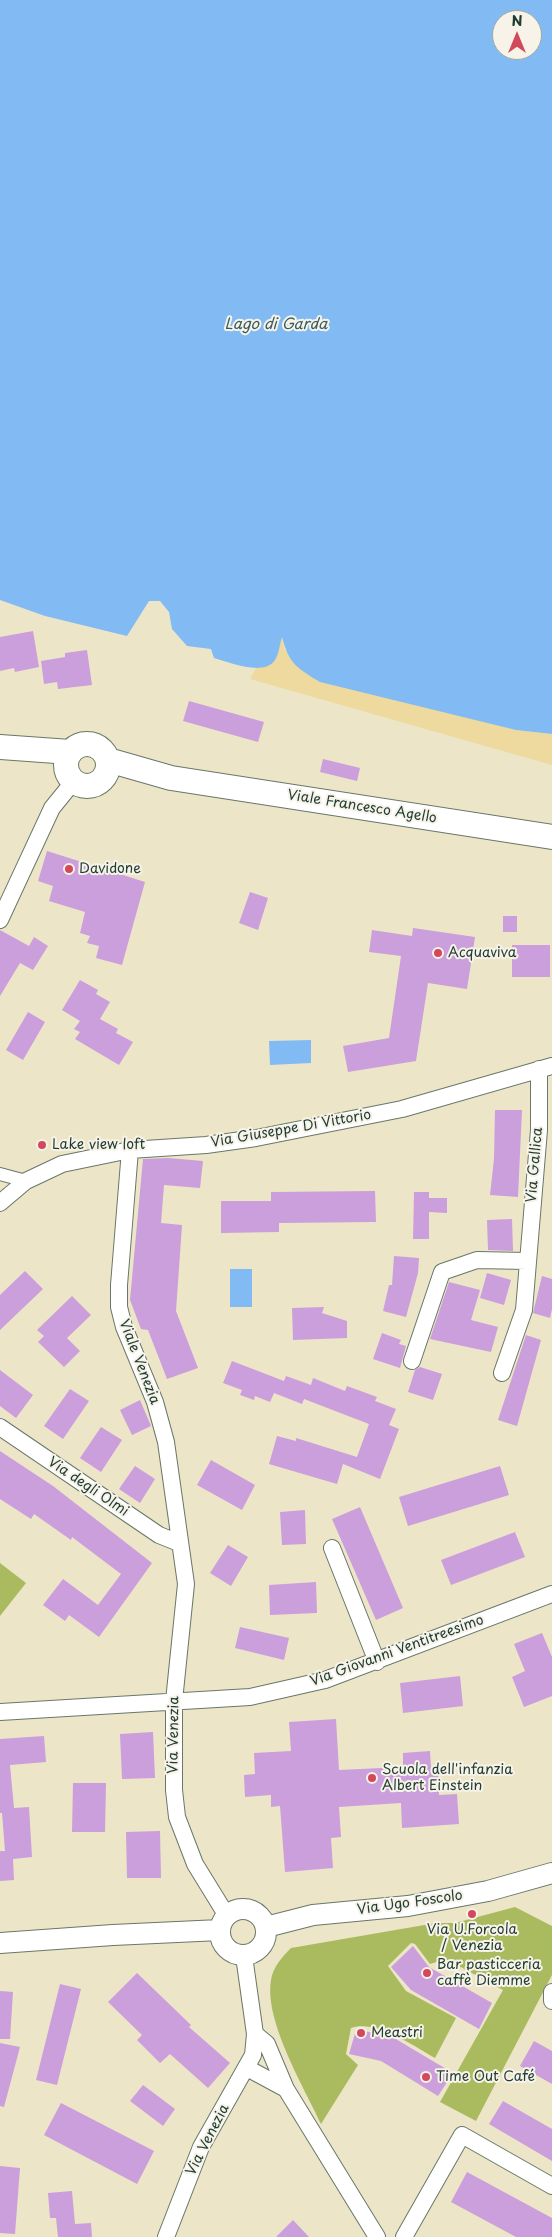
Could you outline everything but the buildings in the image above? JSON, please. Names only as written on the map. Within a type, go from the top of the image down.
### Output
[{"type":"main road","name":"Viale Francesco Agello","points":[[71,768],[75,748],[88,744],[101,748],[107,768]]},
{"type":"main road","name":"Viale Francesco Agello","points":[[0,749],[71,768],[88,786],[95,785],[107,768]]},
{"type":"main road","name":"Viale Francesco Agello","points":[[107,768],[552,837]]},
{"type":"street","points":[[0,920],[71,768]]},
{"type":"street","name":"Via Giuseppe Di Vittorio","points":[[0,1203],[26,1181],[62,1164],[130,1150],[206,1145],[256,1138],[402,1108],[546,1068]]},
{"type":"street","name":"Via Gallica","points":[[502,1373],[524,1310],[546,1068]]},
{"type":"street","name":"Viale Venezia","points":[[130,1150],[119,1307],[124,1327],[155,1402],[166,1442],[179,1543]]},
{"type":"street","points":[[0,1174],[26,1181]]},
{"type":"street","points":[[412,1361],[442,1272],[477,1260],[527,1261]]},
{"type":"street","name":"Via degli Olmi","points":[[0,1428],[159,1534],[179,1543]]},
{"type":"street","name":"Via Venezia","points":[[179,1543],[186,1584],[174,1701],[174,1790],[177,1817],[195,1864],[223,1923]]},
{"type":"street","points":[[332,1548],[377,1662]]},
{"type":"street","name":"Via Giovanni Ventitreesimo","points":[[0,1712],[250,1697],[325,1680],[377,1662],[552,1594]]},
{"type":"street","name":"Via Ugo Foscolo","points":[[266,1927],[313,1915],[408,1906],[488,1891],[552,1873]]},
{"type":"street","points":[[0,1943],[113,1935],[223,1923],[239,1910],[253,1911],[264,1920],[267,1934],[262,1947],[244,1956],[236,1955],[224,1946],[223,1923]]},
{"type":"street","name":"Via Venezia","points":[[166,2237],[201,2147],[253,2055],[255,2034],[244,1956]]},
{"type":"street","points":[[552,1992],[552,2001]]},
{"type":"street","points":[[255,2034],[267,2044],[286,2088],[377,2237]]},
{"type":"street","points":[[247,2068],[286,2088]]},
{"type":"street","points":[[404,2237],[462,2135],[552,2186]]},
{"type":"green space","points":[[0,1563],[26,1583],[0,1616]]},
{"type":"green space","points":[[515,1907],[552,1926],[552,1975],[476,2121],[440,2102],[503,1990],[446,1959],[430,1964],[415,1944],[411,1943],[388,1966],[406,1991],[456,2018],[435,2058],[383,2030],[361,2026],[351,2028],[346,2054],[358,2065],[321,2124],[287,2053],[273,2015],[270,1996],[271,1980],[276,1967],[284,1955],[291,1948],[436,1923],[455,1923]]},
{"type":"sand","points":[[282,636],[285,651],[516,730],[552,734],[552,765],[250,679],[256,668],[269,665]]},
{"type":"water","name":"Lago di Garda","points":[[0,0],[552,0],[552,734],[516,730],[320,682],[295,664],[288,653],[282,637],[275,660],[270,665],[255,668],[246,667],[214,658],[211,649],[187,646],[172,629],[169,612],[160,601],[149,601],[127,636],[45,616],[0,600]]},
{"type":"water","points":[[311,1040],[311,1063],[270,1065],[269,1041]]},
{"type":"water","points":[[230,1269],[252,1269],[252,1307],[230,1307]]},
{"type":"place","name":"Davidone","points":[[69,869]]},
{"type":"place","name":"Acquaviva","points":[[438,953]]},
{"type":"place","name":"Lake view loft","points":[[42,1145]]},
{"type":"place","name":"Scuola dell'infanzia Albert Einstein","points":[[372,1778]]},
{"type":"place","name":"Via U.Forcola / Venezia","points":[[472,1914]]},
{"type":"place","name":"Bar pasticceria caffè Diemme","points":[[427,1973]]},
{"type":"place","name":"Meastri","points":[[361,2033]]},
{"type":"place","name":"Time Out Café","points":[[426,2077]]}]
